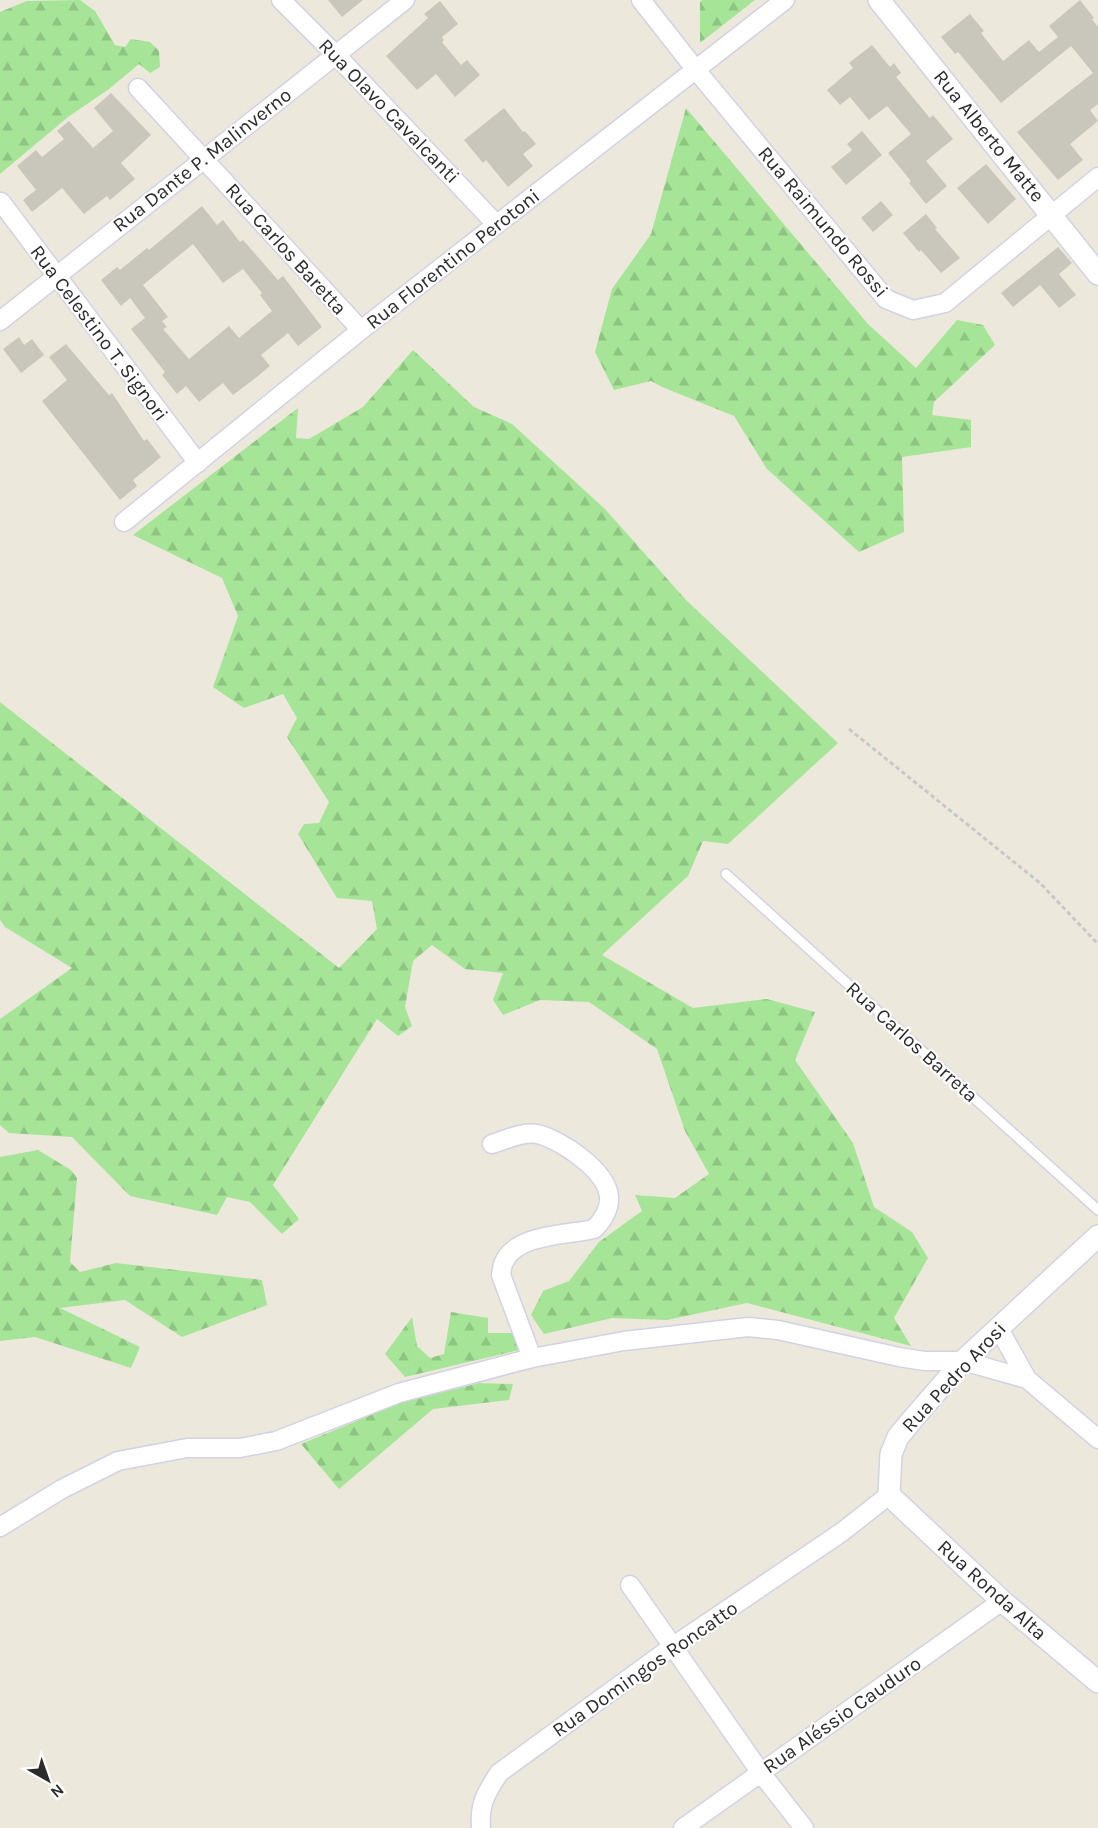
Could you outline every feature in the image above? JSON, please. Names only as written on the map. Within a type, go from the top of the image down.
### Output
[{"type":"street","name":"Rua Olavo Cavalcanti","points":[[281,0],[496,224]]},
{"type":"street","name":"Rua Dante P. Malinverno","points":[[0,321],[405,0]]},
{"type":"street","name":"Rua Raimundo Rossi","points":[[641,0],[696,70],[886,299],[913,310],[945,303],[1098,177]]},
{"type":"street","name":"Rua Florentino Perotoni","points":[[124,522],[361,330],[785,0]]},
{"type":"street","name":"Rua Alberto Matte","points":[[879,0],[1098,274]]},
{"type":"street","name":"Rua Carlos Baretta","points":[[138,88],[361,330]]},
{"type":"street","name":"Rua Celestino T. Signori","points":[[1,202],[198,464]]},
{"type":"street","points":[[492,1144],[521,1135],[535,1134],[554,1140],[572,1150],[588,1164],[602,1180],[609,1195],[606,1212],[601,1222],[594,1228],[538,1239],[518,1246],[504,1262],[501,1275],[532,1358]]},
{"type":"street","name":"Rua Pedro Arosi","points":[[889,1495],[891,1454],[898,1437],[963,1361],[1098,1236]]},
{"type":"street","points":[[0,1527],[62,1490],[118,1461],[187,1448],[240,1448],[276,1441],[399,1393],[532,1358],[624,1341],[748,1327],[778,1329],[899,1358],[924,1361],[963,1361],[1027,1379]]},
{"type":"street","points":[[998,1327],[1027,1379],[1098,1439]]},
{"type":"street","name":"Rua Domingos Roncatto","points":[[481,1828],[480,1812],[486,1792],[499,1773],[672,1647],[842,1532],[889,1495]]},
{"type":"street","name":"Rua Ronda Alta","points":[[889,1495],[1002,1601],[1098,1682]]},
{"type":"street","points":[[630,1585],[761,1773],[804,1828]]},
{"type":"street","name":"Rua Aléssio Cauduro","points":[[683,1828],[1002,1601]]},
{"type":"lane","name":"Rua Carlos Barreta","points":[[726,874],[1098,1210]]},
{"type":"path","points":[[849,729],[1040,883],[1098,944]]},
{"type":"green space","points":[[80,0],[95,11],[115,45],[125,47],[131,39],[150,42],[159,51],[160,67],[150,73],[139,64],[109,89],[68,117],[0,174],[0,12],[27,1]]},
{"type":"green space","points":[[702,0],[755,0],[700,43],[700,2]]},
{"type":"green space","points":[[686,108],[868,324],[916,368],[957,320],[983,325],[995,345],[934,402],[932,415],[971,420],[971,447],[902,457],[904,532],[859,552],[767,469],[734,416],[651,381],[614,390],[595,352],[612,289],[651,234]]},
{"type":"green space","points":[[413,350],[474,407],[512,424],[605,509],[686,600],[838,743],[728,844],[703,841],[688,876],[602,955],[693,1008],[767,999],[815,1012],[795,1060],[853,1143],[874,1207],[912,1232],[928,1258],[894,1318],[911,1346],[747,1303],[667,1320],[612,1318],[544,1334],[531,1315],[543,1291],[569,1281],[599,1242],[642,1211],[635,1195],[675,1198],[709,1174],[685,1131],[657,1049],[589,1002],[540,1000],[503,1015],[493,1000],[503,973],[465,969],[432,945],[413,961],[405,1007],[412,1026],[398,1036],[377,1019],[273,1185],[299,1219],[282,1234],[250,1202],[227,1197],[217,1215],[130,1196],[72,1137],[9,1133],[0,1125],[0,1019],[72,968],[5,927],[0,920],[0,702],[339,968],[377,929],[372,901],[337,898],[298,834],[304,824],[319,823],[329,802],[287,737],[297,718],[283,694],[244,708],[213,687],[238,616],[222,578],[133,535],[298,408],[296,438],[309,439],[363,407]]},
{"type":"green space","points":[[38,1150],[71,1170],[77,1178],[70,1262],[80,1272],[116,1263],[262,1280],[267,1305],[182,1337],[125,1300],[60,1308],[140,1347],[131,1368],[35,1337],[0,1341],[0,1157]]},
{"type":"green space","points":[[451,1312],[488,1318],[488,1333],[516,1333],[519,1350],[405,1377],[385,1354],[412,1317],[417,1346],[430,1358],[444,1354]]},
{"type":"green space","points":[[479,1383],[513,1384],[509,1400],[433,1409],[339,1489],[301,1444],[400,1403]]},
{"type":"building","points":[[328,0],[363,0],[342,17]]},
{"type":"building","points":[[1080,0],[1098,27],[1098,104],[1090,110],[1098,121],[1070,144],[1083,160],[1058,180],[1017,132],[1093,73],[1071,46],[1001,103],[958,52],[955,54],[941,37],[970,14],[984,31],[981,33],[1003,61],[1029,40],[1039,52],[1058,37],[1049,26]]},
{"type":"building","points":[[440,1],[458,24],[442,37],[444,40],[442,42],[461,65],[467,60],[480,75],[455,97],[436,74],[417,90],[386,56],[428,18],[424,14]]},
{"type":"building","points":[[872,45],[890,67],[894,63],[901,73],[896,77],[930,118],[933,115],[953,139],[926,161],[947,186],[926,204],[888,153],[911,134],[887,106],[869,120],[850,97],[840,105],[827,90],[853,68],[849,63]]},
{"type":"building","points":[[111,93],[151,135],[121,163],[135,179],[110,200],[107,196],[84,214],[62,188],[32,212],[23,200],[36,190],[17,166],[36,150],[42,157],[64,139],[57,131],[69,121],[93,148],[113,131],[94,108]]},
{"type":"building","points":[[504,108],[536,144],[523,154],[533,166],[508,187],[486,160],[483,163],[464,140]]},
{"type":"building","points":[[862,131],[882,155],[846,185],[831,167],[852,150],[847,144]]},
{"type":"building","points":[[986,164],[1016,199],[988,224],[957,188]]},
{"type":"building","points":[[881,201],[893,215],[873,232],[861,218]]},
{"type":"building","points":[[202,206],[217,225],[223,220],[240,242],[243,240],[278,280],[283,276],[322,327],[298,346],[288,333],[261,355],[270,366],[233,395],[223,383],[199,402],[186,386],[177,394],[162,375],[165,372],[131,329],[145,318],[130,298],[121,306],[101,280],[117,267],[120,270],[147,248],[149,250]],"holes":[[[193,244],[223,283],[243,269],[262,293],[260,295],[272,311],[239,338],[229,326],[189,359],[163,329],[167,327],[162,321],[168,317],[143,285]]]},
{"type":"building","points":[[926,214],[937,228],[935,229],[960,258],[941,273],[903,233]]},
{"type":"building","points":[[1058,247],[1072,263],[1059,274],[1076,295],[1059,308],[1040,285],[1013,307],[1001,293]]},
{"type":"building","points":[[19,337],[24,345],[32,339],[44,355],[21,373],[3,349]]},
{"type":"building","points":[[66,344],[109,395],[112,393],[144,441],[147,439],[161,457],[133,480],[137,486],[120,500],[42,401],[67,380],[49,357]]}]
